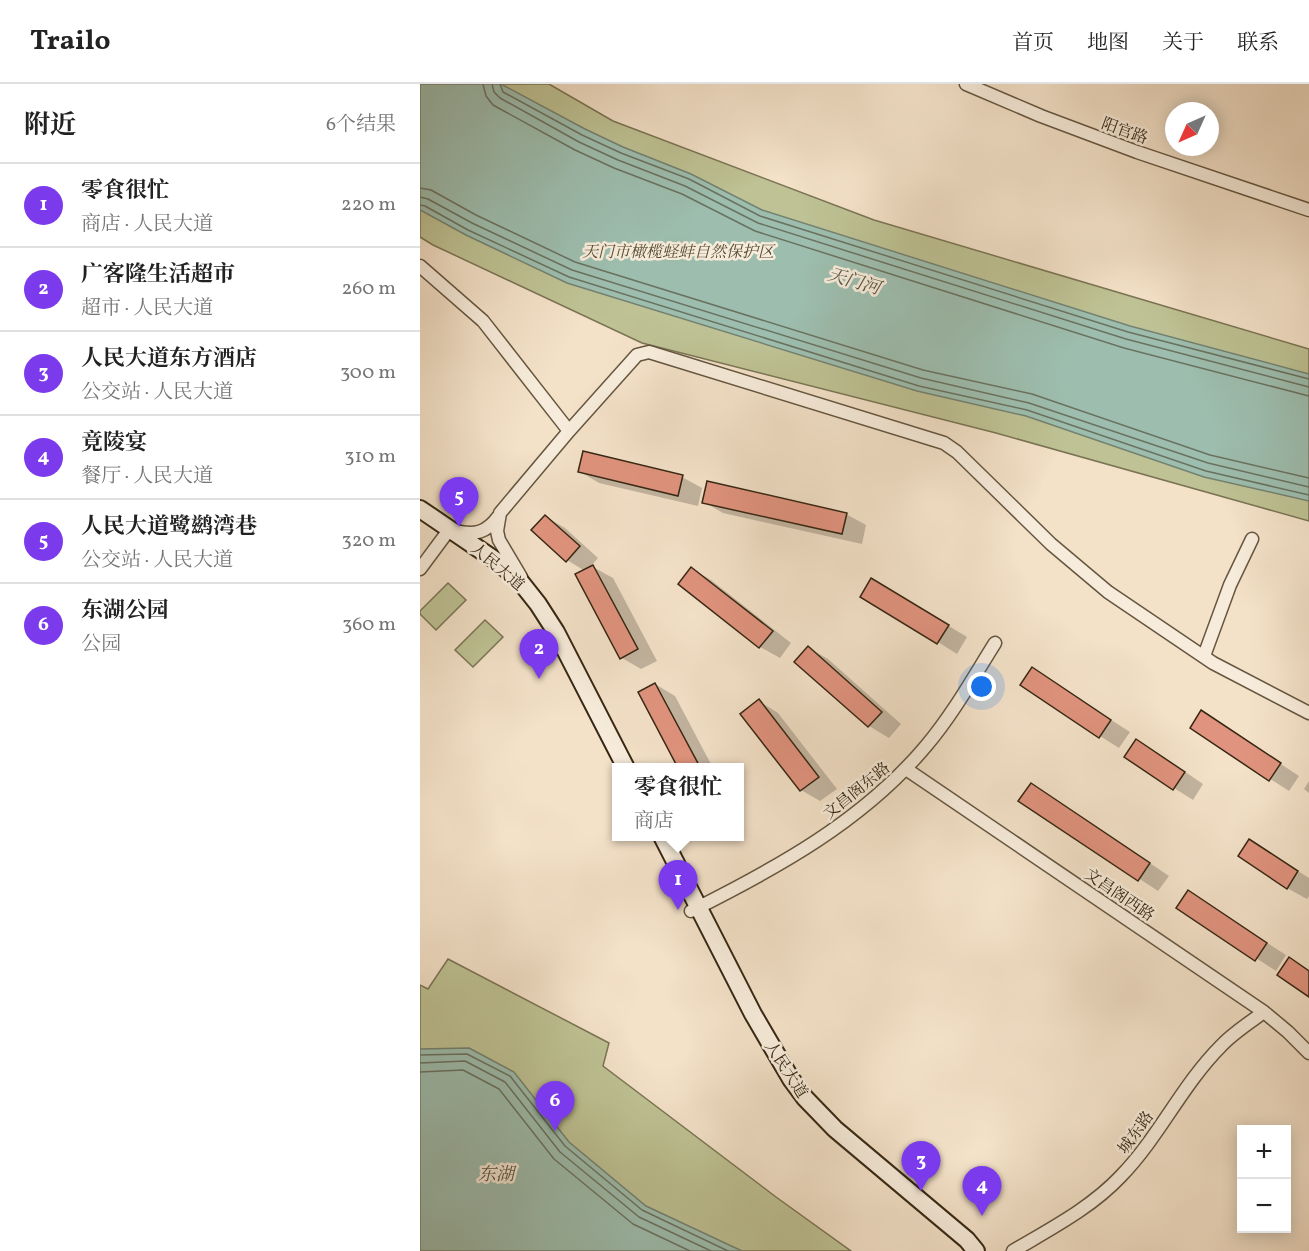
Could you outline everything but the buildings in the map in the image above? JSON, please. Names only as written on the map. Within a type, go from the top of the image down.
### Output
[{"type":"main road","name":"人民大道","points":[[420,509],[493,567],[532,608],[549,635],[614,763]]},
{"type":"main road","name":"人民大道","points":[[420,517],[448,531],[498,562],[519,580],[556,632],[623,763]]},
{"type":"main road","name":"人民大道","points":[[654,841],[768,1040],[805,1098],[835,1129],[967,1240],[975,1251]]},
{"type":"main road","name":"人民大道","points":[[664,841],[756,1036],[784,1084],[799,1103],[830,1134],[966,1251]]},
{"type":"street","name":"阳官路","points":[[966,84],[1041,116],[1137,152],[1309,210]]},
{"type":"street","points":[[420,266],[488,326],[569,431]]},
{"type":"street","points":[[420,569],[448,531],[468,534],[486,530],[569,431],[637,355],[649,352],[950,445],[1051,544],[1099,585],[1204,656],[1309,713]]},
{"type":"street","points":[[500,513],[497,531],[499,540],[538,604]]},
{"type":"street","points":[[1204,656],[1230,585],[1252,538]]},
{"type":"street","name":"文昌阁东路","points":[[694,909],[806,849],[851,817],[906,770],[957,705],[995,643]]},
{"type":"street","name":"文昌阁西路","points":[[906,770],[1264,1012],[1309,1053]]},
{"type":"street","name":"城东路","points":[[1013,1251],[1088,1205],[1114,1184],[1132,1164],[1220,1046],[1264,1012]]},
{"type":"green space","name":"天门市橄榄蛏蚌自然保护区","points":[[420,84],[549,84],[613,121],[874,220],[1309,349],[1309,521],[996,433],[642,343],[433,245],[420,237]]},
{"type":"green space","points":[[448,583],[466,600],[436,630],[420,614],[420,611]]},
{"type":"green space","points":[[485,620],[503,637],[473,667],[455,650]]},
{"type":"green space","points":[[448,959],[609,1043],[603,1066],[851,1251],[420,1251],[420,985],[428,989]]},
{"type":"water","name":"天门市橄榄蛏蚌自然保护区","points":[[420,84],[501,84],[585,129],[691,174],[762,210],[1130,326],[1309,374],[1309,501],[1204,477],[1026,416],[917,391],[567,283],[466,235],[420,210]]},
{"type":"water","name":"东湖","points":[[469,1048],[514,1072],[569,1142],[646,1206],[742,1251],[420,1251],[420,1049]]},
{"type":"place","name":"人民大道鹭鹚湾巷","points":[[459,527]]},
{"type":"place","name":"广客隆生活超市","points":[[539,679]]},
{"type":"place","name":"零食很忙","points":[[678,910]]},
{"type":"place","name":"东湖公园","points":[[555,1131]]},
{"type":"place","name":"人民大道东方酒店","points":[[921,1191]]},
{"type":"place","name":"竟陵宴","points":[[982,1216]]},
{"type":"water label","name":"天门河","points":[[854,281]]}]
